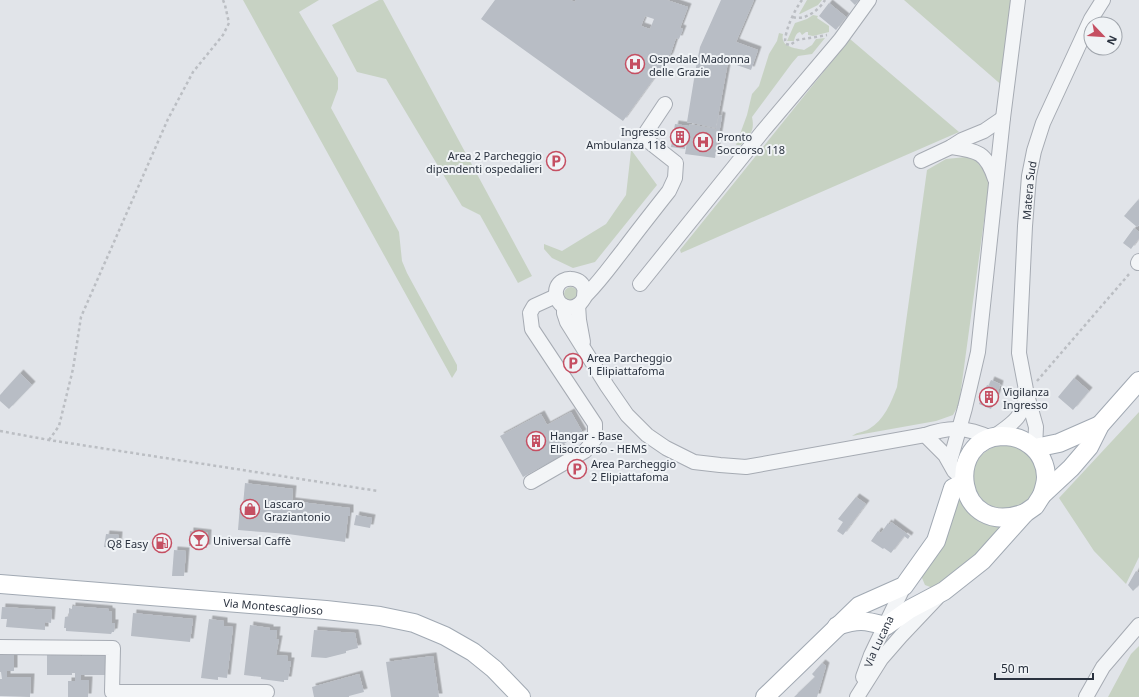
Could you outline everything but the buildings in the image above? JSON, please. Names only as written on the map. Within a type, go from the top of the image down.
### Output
[{"type":"main road","points":[[1042,495],[1046,477],[1041,457],[1035,448],[1024,440],[1011,436],[993,437],[982,442],[974,449],[966,463],[964,482],[966,492],[970,500],[983,512],[992,516],[1003,518],[1013,518],[1025,513],[1035,506],[1042,495],[1071,468],[1089,447],[1100,425],[1139,381]]},
{"type":"main road","points":[[1035,448],[1059,443],[1100,425]]},
{"type":"main road","points":[[766,697],[859,606],[904,586],[936,541],[953,488],[964,482]]},
{"type":"main road","points":[[837,626],[855,621],[867,621],[886,626],[910,609],[944,591],[982,561],[1025,513]]},
{"type":"main road","name":"Via Montescaglioso","points":[[0,584],[326,610],[380,616],[414,623],[445,636],[473,652],[494,669],[520,697]]},
{"type":"street","points":[[640,284],[763,131],[840,40],[869,0]]},
{"type":"street","points":[[950,461],[960,428],[978,352],[1002,118],[1018,0]]},
{"type":"street","name":"Matera Sud","points":[[1035,448],[1036,427],[1026,393],[1019,353],[1029,176],[1034,151],[1043,123],[1091,19],[1103,0]]},
{"type":"street","points":[[531,482],[585,451],[595,439],[596,424],[532,329],[530,313],[534,306],[568,301],[598,282],[669,191],[675,178],[676,163],[642,137],[665,104]]},
{"type":"street","points":[[921,161],[951,147],[962,140],[984,131],[1002,118]]},
{"type":"street","points":[[951,147],[980,153],[987,160],[996,181]]},
{"type":"street","points":[[568,301],[557,287],[562,281],[568,279],[578,281],[593,275],[623,250]]},
{"type":"street","points":[[578,281],[584,288],[568,301],[564,313],[567,322],[607,386],[627,415],[647,435],[666,448],[694,462],[720,466],[746,467],[925,435],[938,430],[960,428],[976,431],[993,437],[1017,420],[1024,407],[1026,393]]},
{"type":"street","points":[[925,435],[950,461],[954,471],[964,482]]},
{"type":"street","name":"Via Lucana","points":[[857,697],[871,655],[904,586]]},
{"type":"street","points":[[857,697],[881,659],[944,591]]},
{"type":"street","points":[[1086,697],[1103,667],[1138,626]]},
{"type":"street","points":[[0,647],[113,648],[112,692],[267,692]]},
{"type":"path","points":[[49,440],[59,426],[73,369],[81,317],[168,119],[193,72],[223,35],[229,23],[223,0]]},
{"type":"path","points":[[802,0],[786,34],[784,41],[786,44],[790,45],[797,40],[828,35]]},
{"type":"path","points":[[793,17],[798,19],[804,17],[819,9],[825,0]]},
{"type":"path","points":[[1026,393],[1139,262]]},
{"type":"path","points":[[0,431],[49,440],[378,490]]},
{"type":"green space","points":[[243,0],[319,0],[299,12],[338,78],[338,89],[331,108],[399,232],[402,261],[407,273],[457,365],[457,370],[452,378]]},
{"type":"green space","points":[[379,0],[383,0],[532,276],[518,283],[480,215],[462,206],[386,79],[357,72],[332,25]]},
{"type":"green space","points":[[807,0],[822,0],[818,5],[799,14]]},
{"type":"green space","points":[[904,0],[1014,0],[1005,88]]},
{"type":"green space","points":[[813,15],[818,16],[817,18],[829,26],[829,32],[813,36],[808,35],[808,32],[802,35],[800,32],[795,37],[794,41],[787,41],[795,23],[807,19]]},
{"type":"green space","points":[[779,33],[783,34],[784,42],[786,44],[804,50],[812,45],[816,39],[825,38],[812,54],[798,56],[792,63],[752,117],[753,126],[749,135],[741,145],[736,145],[747,115],[752,94],[759,86],[769,54],[777,41]]},
{"type":"green space","points":[[850,39],[959,132],[681,253],[680,250]]},
{"type":"green space","points":[[632,142],[632,151],[657,185],[595,262],[573,268],[552,258],[544,249],[544,244],[562,251],[606,224],[626,195]]},
{"type":"green space","points":[[966,157],[975,160],[990,177],[959,404],[953,415],[936,421],[852,436],[869,429],[879,421],[889,405],[897,387],[927,170],[946,159]]},
{"type":"green space","points":[[571,287],[576,289],[578,294],[576,299],[571,301],[566,299],[564,294],[566,289]]},
{"type":"green space","points":[[1139,412],[1139,557],[1126,584],[1094,551],[1059,498]]},
{"type":"green space","points":[[999,445],[1011,445],[1028,454],[1035,465],[1037,477],[1035,489],[1028,500],[1011,509],[999,509],[987,504],[978,495],[973,483],[973,471],[978,459],[987,450]]},
{"type":"green space","points":[[957,497],[978,521],[1003,528],[989,544],[933,588],[925,585],[922,578],[922,570]]},
{"type":"green space","points":[[1139,646],[1139,697],[1108,697],[1131,654]]},
{"type":"place","name":"Ospedale Madonna delle Grazie","points":[[635,64]]},
{"type":"place","name":"Ingresso Ambulanza 118","points":[[680,137]]},
{"type":"place","name":"Pronto Soccorso 118","points":[[703,142]]},
{"type":"place","name":"Area 2 Parcheggio dipendenti ospedalieri","points":[[556,161]]},
{"type":"place","name":"Area Parcheggio 1 Elipiattafoma","points":[[573,363]]},
{"type":"place","name":"Vigilanza Ingresso","points":[[989,397]]},
{"type":"place","name":"Hangar - Base Elisoccorso - HEMS","points":[[536,441]]},
{"type":"place","name":"Area Parcheggio 2 Elipiattafoma","points":[[577,469]]},
{"type":"place","name":"Lascaro Graziantonio","points":[[250,509]]},
{"type":"place","name":"Universal Caffè","points":[[199,540]]},
{"type":"place","name":"Q8 Easy","points":[[162,543]]}]
